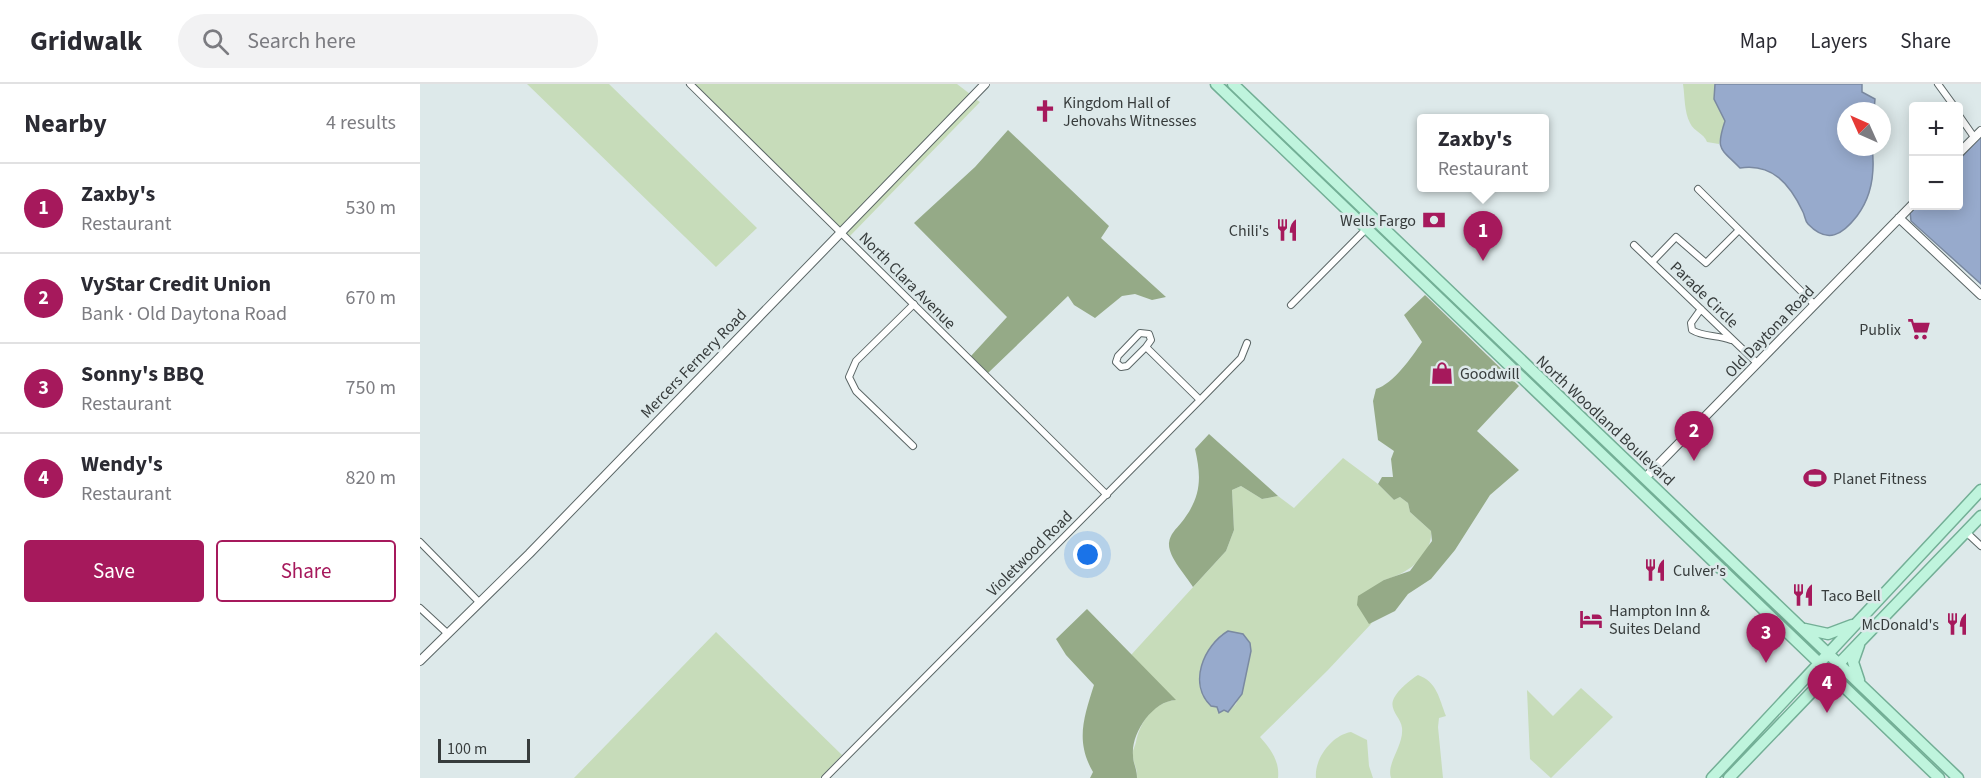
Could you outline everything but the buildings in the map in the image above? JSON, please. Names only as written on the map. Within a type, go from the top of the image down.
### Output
[{"type":"main road","name":"North Woodland Boulevard","points":[[1216,84],[1233,89],[1371,225],[1483,341],[1939,778]]},
{"type":"main road","name":"North Woodland Boulevard","points":[[1371,225],[1657,489],[1958,778]]},
{"type":"main road","points":[[1483,341],[1498,349],[1509,350]]},
{"type":"main road","points":[[1503,360],[1512,359],[1524,364]]},
{"type":"main road","points":[[1589,444],[1613,459],[1632,476],[1645,478]]},
{"type":"main road","points":[[1633,486],[1657,489]]},
{"type":"main road","points":[[1712,778],[1981,490]]},
{"type":"main road","points":[[1966,532],[1965,515],[1972,500]]},
{"type":"main road","points":[[1729,778],[1981,516]]},
{"type":"main road","points":[[1684,535],[1701,543],[1714,544]]},
{"type":"main road","points":[[1801,627],[1815,633],[1828,634],[1858,622]]},
{"type":"main road","points":[[1862,686],[1853,662],[1863,638]]},
{"type":"main road","points":[[1780,705],[1789,714]]},
{"type":"main road","points":[[1730,759],[1743,763]]},
{"type":"street","name":"North Clara Avenue","points":[[690,84],[1107,495]]},
{"type":"street","name":"Mercers Fernery Road","points":[[420,661],[985,84]]},
{"type":"street","points":[[1938,84],[1951,102]]},
{"type":"street","points":[[1963,120],[1974,137]]},
{"type":"street","points":[[1963,149],[1981,131]]},
{"type":"street","points":[[1698,189],[1814,304]]},
{"type":"street","name":"Old Daytona Road","points":[[1645,478],[1909,208]]},
{"type":"street","points":[[1899,218],[1981,295]]},
{"type":"street","points":[[1291,305],[1371,225]]},
{"type":"street","points":[[1652,262],[1676,237],[1706,263],[1739,230]]},
{"type":"street","name":"Parade Circle","points":[[1634,245],[1757,363]]},
{"type":"street","points":[[913,446],[856,391],[849,377],[856,361],[914,304]]},
{"type":"street","points":[[1701,309],[1691,323],[1692,330],[1699,334],[1718,335],[1734,342]]},
{"type":"street","points":[[1144,332],[1149,334],[1151,340],[1146,347],[1128,366],[1121,367],[1116,362],[1118,356],[1144,332]]},
{"type":"street","name":"Violetwood Road","points":[[825,778],[1241,358],[1247,343]]},
{"type":"street","points":[[1146,347],[1200,400]]},
{"type":"street","points":[[1966,532],[1981,546]]},
{"type":"street","points":[[420,542],[479,602]]},
{"type":"street","points":[[420,608],[447,633]]},
{"type":"street","points":[[1905,745],[1914,736]]},
{"type":"green space","points":[[527,84],[609,84],[757,228],[716,267]]},
{"type":"green space","points":[[694,84],[957,84],[970,94],[840,227]]},
{"type":"green space","points":[[1683,84],[1715,84],[1714,99],[1725,121],[1719,144],[1707,142],[1704,136],[1692,126],[1687,114]]},
{"type":"green space","points":[[975,99],[980,102],[850,236],[845,232]]},
{"type":"green space","points":[[1008,130],[1109,226],[1101,238],[1166,297],[1152,300],[1135,294],[1122,296],[1095,318],[1074,305],[1068,296],[988,373],[971,356],[1007,317],[914,223],[975,167]]},
{"type":"green space","points":[[1425,295],[1519,386],[1477,431],[1519,470],[1490,495],[1455,550],[1431,579],[1408,594],[1395,611],[1369,624],[1357,605],[1358,596],[1384,580],[1410,571],[1432,541],[1431,531],[1410,512],[1408,503],[1400,497],[1394,500],[1378,484],[1382,477],[1393,477],[1391,459],[1394,451],[1378,440],[1373,401],[1376,389],[1395,376],[1422,342],[1404,315]]},
{"type":"green space","points":[[1209,434],[1278,496],[1262,499],[1241,486],[1232,490],[1234,530],[1226,551],[1193,587],[1174,560],[1169,543],[1172,534],[1188,514],[1196,497],[1199,470],[1195,449]]},
{"type":"green space","points":[[1343,458],[1378,484],[1394,500],[1400,497],[1408,503],[1410,512],[1431,531],[1428,548],[1409,569],[1384,580],[1371,624],[1260,737],[1276,760],[1278,778],[1137,778],[1133,752],[1141,727],[1154,709],[1175,700],[1131,655],[1226,551],[1234,530],[1232,490],[1241,486],[1262,499],[1278,496],[1294,508]],"holes":[[[1222,634],[1250,643],[1251,651],[1236,704],[1228,711],[1224,710],[1219,713],[1204,660],[1213,643]]]},
{"type":"green space","points":[[1087,609],[1176,700],[1167,702],[1151,712],[1139,729],[1133,747],[1137,778],[1090,778],[1093,772],[1084,750],[1083,729],[1094,685],[1066,655],[1056,639]]},
{"type":"green space","points":[[716,632],[842,755],[820,778],[574,778]]},
{"type":"green space","points":[[1418,675],[1433,686],[1446,716],[1439,718],[1438,727],[1443,778],[1391,778],[1391,766],[1402,735],[1401,724],[1393,706],[1394,698],[1408,682]]},
{"type":"green space","points":[[1581,688],[1613,717],[1551,778],[1530,759],[1527,690],[1553,716]]},
{"type":"green space","points":[[1351,732],[1367,740],[1369,766],[1373,778],[1316,778],[1318,763],[1326,749],[1337,738]]},
{"type":"water","points":[[1715,84],[1862,84],[1862,92],[1875,99],[1875,102],[1837,102],[1837,156],[1872,156],[1870,191],[1857,216],[1846,228],[1835,235],[1822,234],[1815,230],[1807,223],[1798,202],[1779,178],[1762,169],[1740,168],[1724,152],[1720,138],[1725,121],[1714,99]]},
{"type":"water","points":[[1981,136],[1981,284],[1911,221],[1911,210],[1963,210],[1963,156]]},
{"type":"water","points":[[1228,631],[1243,634],[1250,643],[1251,651],[1242,694],[1228,712],[1224,710],[1219,713],[1217,707],[1211,706],[1204,697],[1200,687],[1200,677],[1202,666],[1212,646]]},
{"type":"place","name":"Kingdom Hall of Jehovahs Witnesses","points":[[1045,111]]},
{"type":"place","name":"Wells Fargo","points":[[1434,220]]},
{"type":"place","name":"Chili's","points":[[1287,230]]},
{"type":"place","name":"Zaxby's","points":[[1483,261]]},
{"type":"place","name":"Publix","points":[[1919,329]]},
{"type":"place","name":"Goodwill","points":[[1442,373]]},
{"type":"place","name":"VyStar Credit Union","points":[[1694,461]]},
{"type":"place","name":"Planet Fitness","points":[[1815,478]]},
{"type":"place","name":"Culver's","points":[[1655,570]]},
{"type":"place","name":"Taco Bell","points":[[1803,595]]},
{"type":"place","name":"Hampton Inn & Suites Deland","points":[[1591,619]]},
{"type":"place","name":"McDonald's","points":[[1957,624]]},
{"type":"place","name":"Sonny's BBQ","points":[[1766,663]]},
{"type":"place","name":"Wendy's","points":[[1827,713]]}]
